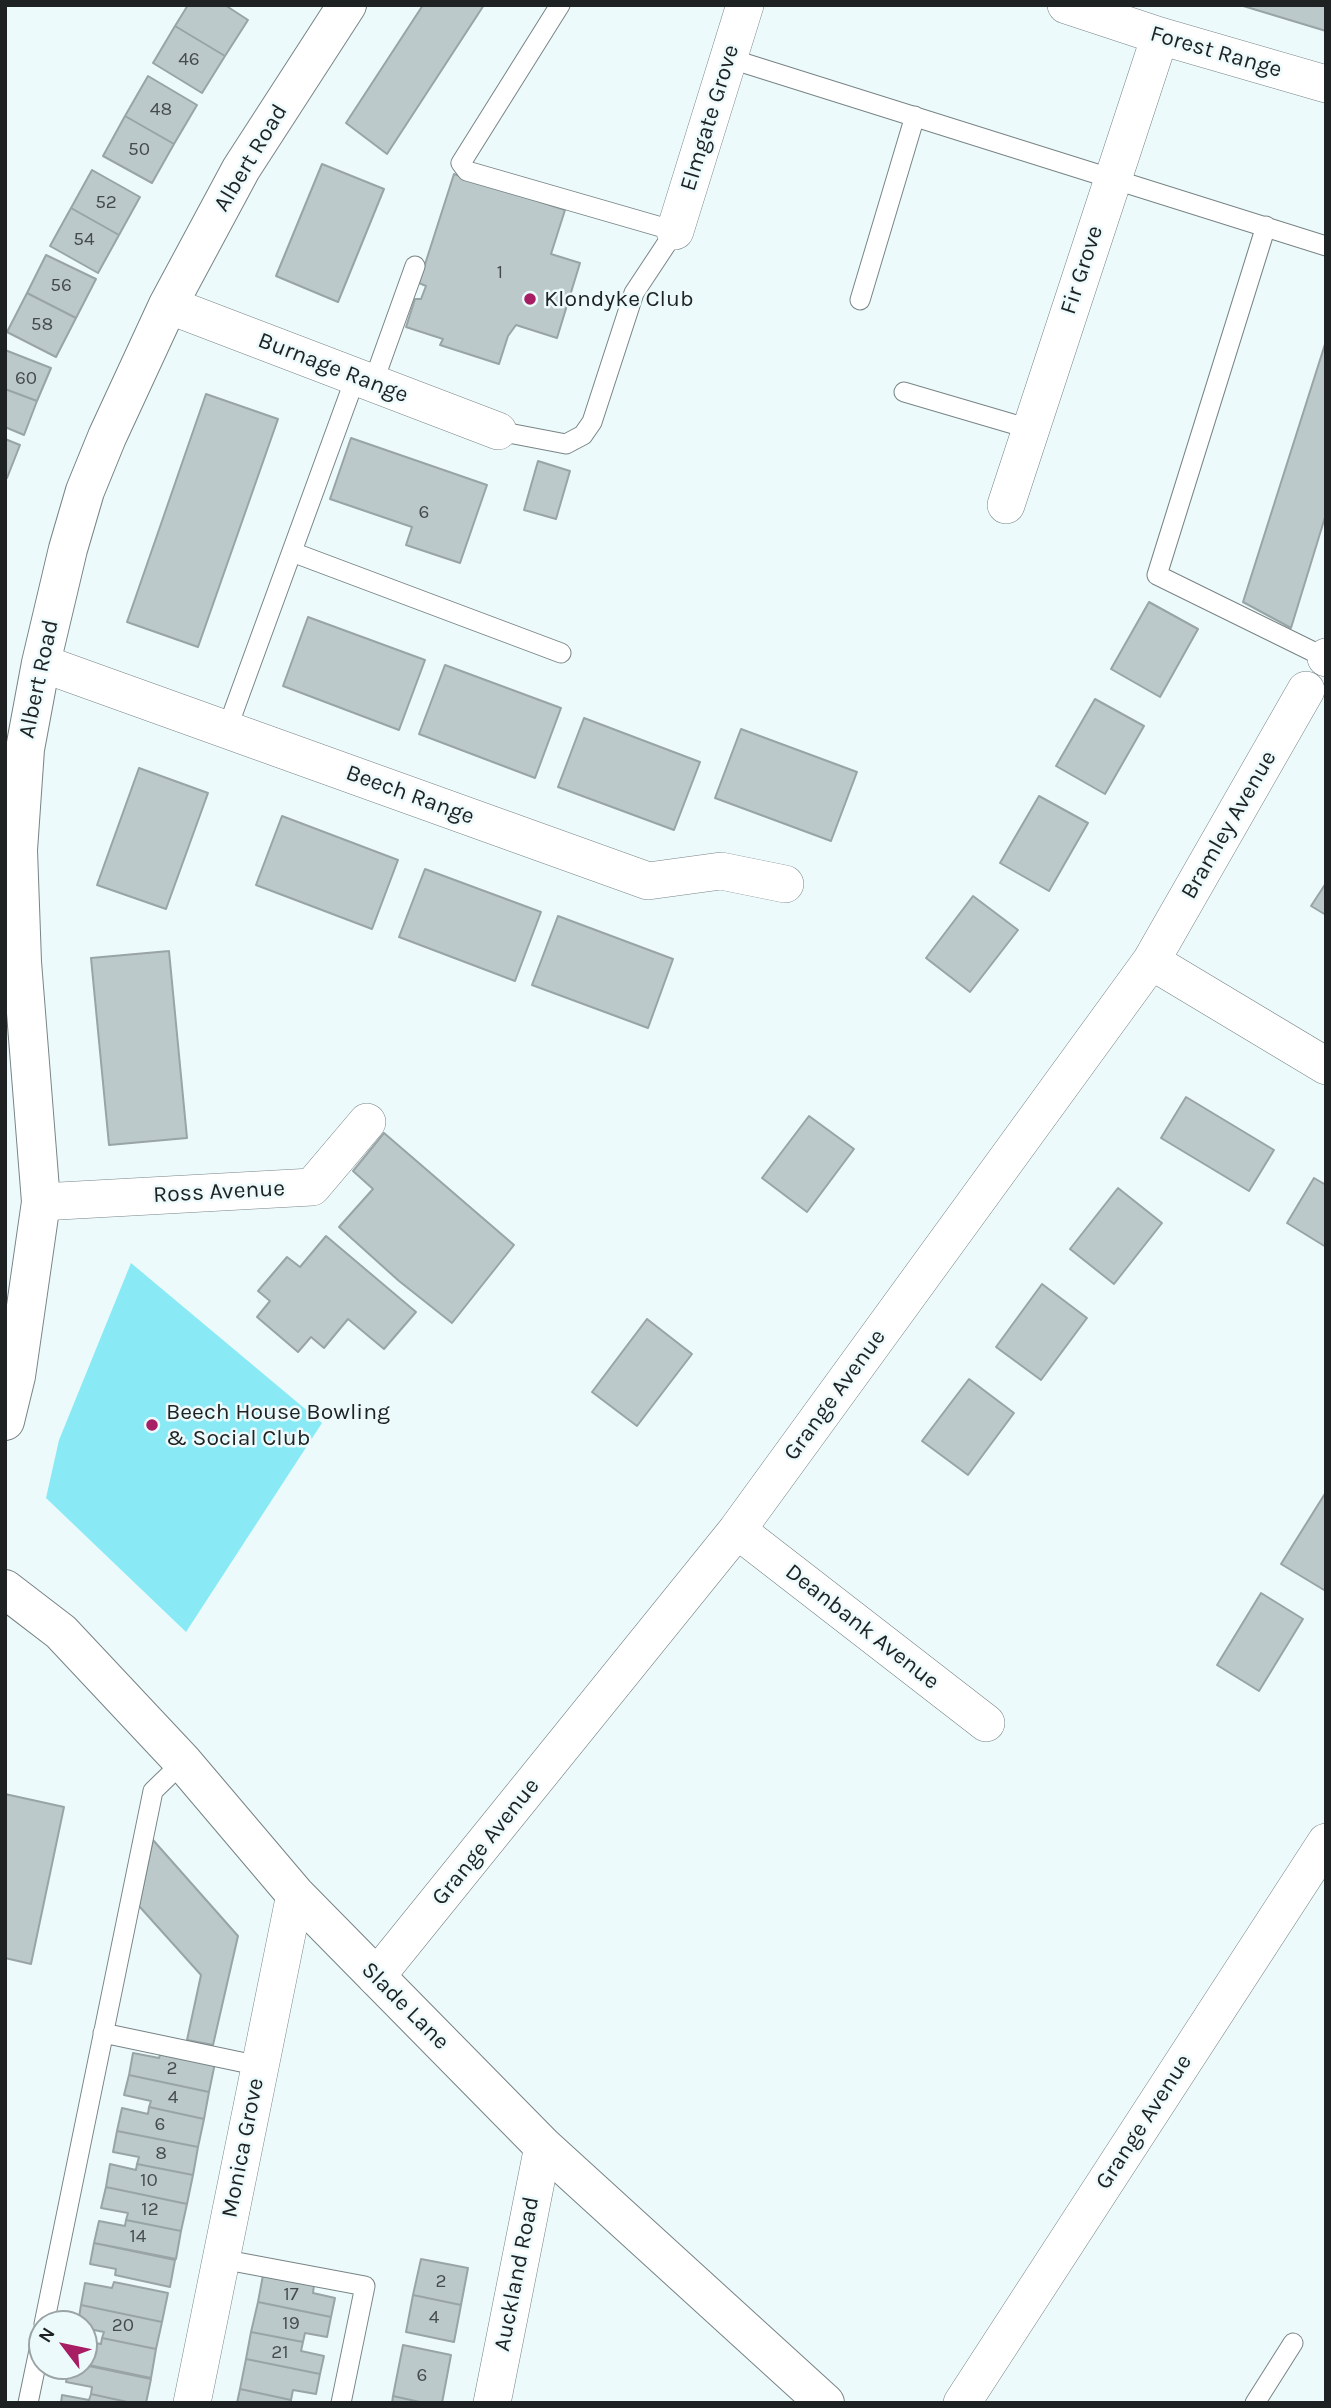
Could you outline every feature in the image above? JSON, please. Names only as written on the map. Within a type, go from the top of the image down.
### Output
[{"type":"main road","name":"Albert Road","points":[[5,1421],[16,1376],[41,1202],[22,962],[19,850],[25,749],[41,663],[68,549],[85,491],[107,437],[168,305],[241,169],[347,5]]},
{"type":"main road","name":"Slade Lane","points":[[5,1589],[61,1632],[183,1762],[295,1894],[543,2146],[825,2403]]},
{"type":"street","name":"Elmgate Grove","points":[[674,231],[745,5]]},
{"type":"street","name":"Forest Range","points":[[1066,5],[1160,36],[1326,84]]},
{"type":"street","name":"Fir Grove","points":[[1006,505],[1160,36]]},
{"type":"street","name":"Burnage Range","points":[[168,305],[498,431]]},
{"type":"street","name":"Beech Range","points":[[41,663],[648,881],[721,871],[785,884]]},
{"type":"street","name":"Bramley Avenue","points":[[1152,961],[1306,690]]},
{"type":"street","points":[[1152,961],[1326,1066]]},
{"type":"street","name":"Grange Avenue","points":[[376,1977],[737,1530],[1152,961]]},
{"type":"street","name":"Ross Avenue","points":[[41,1202],[312,1187],[367,1122]]},
{"type":"street","name":"Deanbank Avenue","points":[[737,1530],[986,1723]]},
{"type":"street","name":"Grange Avenue","points":[[962,2403],[1326,1842]]},
{"type":"street","name":"Monica Grove","points":[[192,2403],[295,1894]]},
{"type":"street","name":"Auckland Road","points":[[492,2403],[543,2146]]},
{"type":"lane","points":[[498,431],[566,444],[583,435],[592,422],[634,293],[674,231],[467,171],[461,163],[560,5]]},
{"type":"lane","points":[[728,58],[1326,246]]},
{"type":"lane","points":[[860,300],[915,116]]},
{"type":"lane","points":[[1266,226],[1157,575],[1326,658]]},
{"type":"lane","points":[[227,729],[292,551],[415,266]]},
{"type":"lane","points":[[904,392],[1030,429]]},
{"type":"lane","points":[[292,551],[561,653]]},
{"type":"lane","points":[[47,2310],[153,1791],[183,1762]]},
{"type":"lane","points":[[103,2034],[260,2066]]},
{"type":"lane","points":[[221,2259],[365,2286],[341,2403]]},
{"type":"lane","points":[[1255,2403],[1293,2343]]},
{"type":"lane","points":[[28,2403],[33,2380]]},
{"type":"shaded area","points":[[131,1263],[322,1423],[186,1632],[46,1498],[59,1440]]},
{"type":"building","points":[[188,5],[225,5],[248,20],[225,56],[175,26]]},
{"type":"building","points":[[423,5],[484,5],[387,154],[346,123]]},
{"type":"building","points":[[1240,5],[1326,5],[1326,31]]},
{"type":"building","points":[[175,26],[225,56],[202,93],[153,63]]},
{"type":"building","points":[[148,76],[197,105],[174,144],[125,116]]},
{"type":"building","points":[[125,116],[174,144],[152,183],[103,156]]},
{"type":"building","points":[[322,164],[384,189],[338,302],[276,276]]},
{"type":"building","points":[[92,170],[140,197],[119,235],[71,208]]},
{"type":"building","points":[[454,174],[565,210],[551,254],[580,263],[557,338],[516,325],[508,336],[499,364],[440,345],[443,339],[406,327],[415,299],[421,299],[426,286],[419,283]]},
{"type":"building","points":[[71,208],[119,235],[98,273],[50,246]]},
{"type":"building","points":[[46,255],[96,279],[76,318],[27,293]]},
{"type":"building","points":[[27,293],[76,318],[56,357],[7,332]]},
{"type":"building","points":[[1326,341],[1326,514],[1291,628],[1243,602]]},
{"type":"building","points":[[5,350],[51,368],[37,401],[5,389]]},
{"type":"building","points":[[5,389],[37,401],[24,435],[5,427]]},
{"type":"building","points":[[206,394],[278,419],[198,647],[127,622]]},
{"type":"building","points":[[351,438],[487,485],[460,563],[406,545],[412,527],[330,499]]},
{"type":"building","points":[[5,439],[20,445],[7,478],[5,478]]},
{"type":"building","points":[[538,461],[570,471],[556,519],[524,510]]},
{"type":"building","points":[[1149,602],[1198,629],[1160,697],[1111,669]]},
{"type":"building","points":[[308,617],[425,660],[399,730],[283,686]]},
{"type":"building","points":[[445,665],[561,708],[535,778],[419,734]]},
{"type":"building","points":[[1095,699],[1144,726],[1105,794],[1056,766]]},
{"type":"building","points":[[584,718],[700,762],[674,830],[558,787]]},
{"type":"building","points":[[741,729],[857,772],[831,841],[715,798]]},
{"type":"building","points":[[139,768],[208,793],[166,909],[97,885]]},
{"type":"building","points":[[1039,796],[1088,823],[1049,891],[1000,863]]},
{"type":"building","points":[[282,816],[398,860],[372,929],[256,885]]},
{"type":"building","points":[[425,869],[541,912],[515,981],[399,937]]},
{"type":"building","points":[[1326,883],[1326,915],[1311,906]]},
{"type":"building","points":[[973,896],[1018,930],[970,992],[926,958]]},
{"type":"building","points":[[558,916],[673,959],[648,1028],[532,985]]},
{"type":"building","points":[[169,951],[187,1138],[109,1145],[91,958]]},
{"type":"building","points":[[1186,1097],[1274,1150],[1249,1191],[1161,1138]]},
{"type":"building","points":[[809,1116],[854,1149],[807,1212],[762,1178]]},
{"type":"building","points":[[384,1133],[514,1245],[452,1323],[399,1281],[339,1227],[373,1189],[353,1171]]},
{"type":"building","points":[[1314,1178],[1326,1185],[1326,1247],[1287,1223]]},
{"type":"building","points":[[1118,1188],[1162,1223],[1114,1284],[1070,1249]]},
{"type":"building","points":[[326,1236],[416,1312],[384,1349],[348,1319],[324,1348],[311,1337],[298,1352],[257,1317],[270,1301],[258,1291],[287,1257],[300,1267]]},
{"type":"building","points":[[1042,1284],[1087,1318],[1041,1380],[996,1347]]},
{"type":"building","points":[[647,1319],[692,1354],[637,1426],[592,1392]]},
{"type":"building","points":[[969,1379],[1014,1413],[968,1475],[922,1441]]},
{"type":"building","points":[[1326,1492],[1326,1587],[1324,1590],[1281,1564]]},
{"type":"building","points":[[1261,1593],[1303,1619],[1259,1691],[1217,1665]]},
{"type":"building","points":[[5,1794],[64,1807],[31,1964],[5,1958]]},
{"type":"building","points":[[153,1840],[238,1936],[213,2045],[187,2040],[201,1975],[139,1906]]},
{"type":"building","points":[[161,2052],[215,2063],[209,2092],[129,2075],[133,2053],[159,2058]]},
{"type":"building","points":[[129,2075],[209,2092],[204,2119],[149,2107],[151,2101],[124,2095]]},
{"type":"building","points":[[149,2107],[204,2119],[198,2147],[117,2131],[122,2108],[148,2114]]},
{"type":"building","points":[[117,2131],[198,2147],[193,2175],[137,2164],[139,2157],[113,2152]]},
{"type":"building","points":[[110,2164],[136,2170],[137,2164],[193,2175],[187,2204],[106,2187]]},
{"type":"building","points":[[106,2187],[187,2204],[181,2231],[126,2220],[128,2213],[101,2208]]},
{"type":"building","points":[[126,2220],[181,2231],[176,2259],[94,2243],[99,2221],[125,2226]]},
{"type":"building","points":[[94,2243],[175,2260],[170,2287],[115,2275],[116,2269],[90,2264]]},
{"type":"building","points":[[421,2259],[468,2268],[461,2305],[413,2295]]},
{"type":"building","points":[[263,2275],[314,2285],[313,2293],[335,2298],[331,2317],[258,2302]]},
{"type":"building","points":[[114,2282],[168,2293],[162,2322],[81,2305],[85,2283],[112,2288]]},
{"type":"building","points":[[413,2295],[461,2305],[454,2342],[406,2332]]},
{"type":"building","points":[[258,2302],[331,2317],[327,2337],[305,2333],[303,2342],[251,2332]]},
{"type":"building","points":[[81,2305],[162,2322],[156,2349],[102,2338],[104,2332],[98,2331],[98,2310],[80,2310]]},
{"type":"building","points":[[251,2332],[303,2342],[301,2351],[324,2356],[320,2374],[246,2359]]},
{"type":"building","points":[[102,2338],[156,2349],[151,2378],[98,2367],[98,2343],[101,2344]]},
{"type":"building","points":[[403,2345],[451,2355],[442,2403],[424,2403],[393,2396]]},
{"type":"building","points":[[246,2359],[320,2374],[316,2394],[293,2390],[291,2400],[240,2389]]},
{"type":"building","points":[[98,2368],[151,2379],[146,2403],[132,2403],[91,2394],[92,2387],[66,2382],[98,2380]]},
{"type":"building","points":[[240,2389],[291,2400],[291,2403],[237,2403]]},
{"type":"building","points":[[91,2394],[132,2403],[61,2403],[62,2395],[89,2400]]},
{"type":"building","points":[[393,2396],[424,2403],[392,2403]]},
{"type":"place","name":"Klondyke Club","points":[[530,299]]},
{"type":"place","name":"Beech House Bowling & Social Club","points":[[152,1425]]}]
